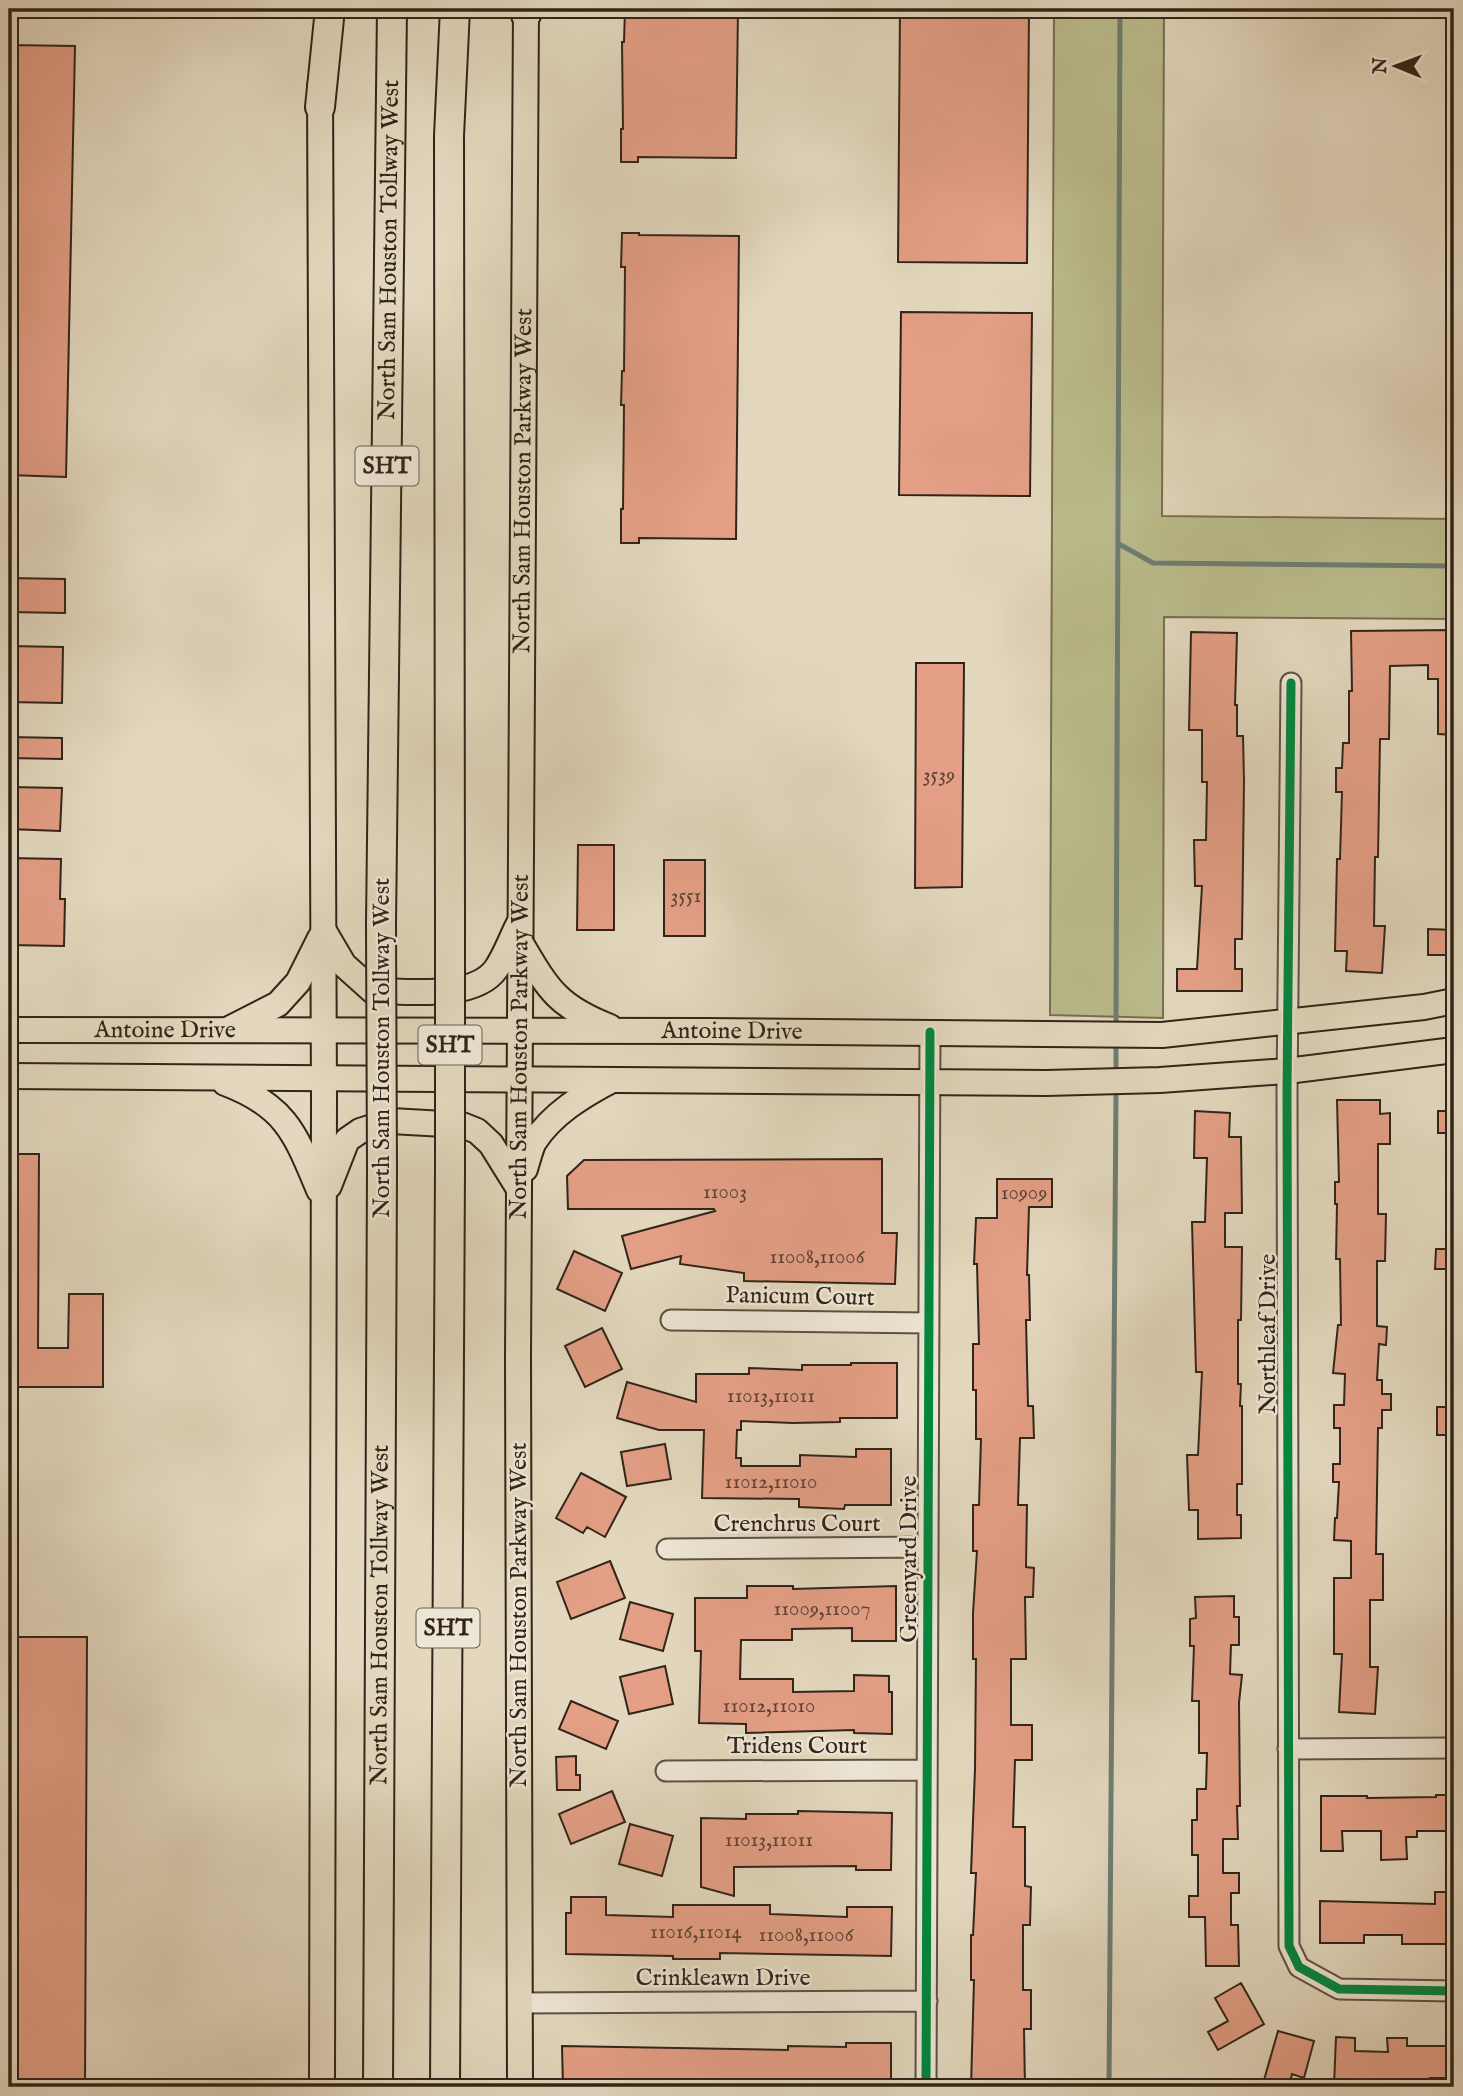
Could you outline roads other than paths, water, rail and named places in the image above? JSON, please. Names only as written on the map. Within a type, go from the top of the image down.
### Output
[{"type":"highway","points":[[320,107],[330,9]]},
{"type":"highway","name":"North Sam Houston Tollway West","points":[[378,2087],[382,924],[392,9]]},
{"type":"highway","name":"SHT","points":[[440,9],[449,135]]},
{"type":"highway","name":"SHT","points":[[445,2087],[450,1169],[449,135],[456,9]]},
{"type":"main road","points":[[320,9],[324,1078],[322,2087]]},
{"type":"main road","name":"North Sam Houston Parkway West","points":[[520,2087],[519,1189],[526,11]]},
{"type":"main road","points":[[323,931],[344,965],[373,991],[462,990],[487,980],[497,968],[521,919]]},
{"type":"main road","points":[[226,1031],[278,1004],[299,982],[323,931]]},
{"type":"main road","points":[[521,944],[541,978],[562,1003],[586,1018],[620,1031]]},
{"type":"main road","name":"Antoine Drive","points":[[9,1030],[1049,1032],[1162,1035],[1424,1007],[1454,1001]]},
{"type":"main road","name":"Antoine Drive","points":[[9,1076],[1046,1083],[1160,1080],[1287,1071],[1454,1050]]},
{"type":"main road","points":[[211,1077],[262,1099],[281,1116],[299,1143],[324,1200]]},
{"type":"main road","points":[[519,1189],[533,1144],[550,1124],[592,1091],[613,1080]]},
{"type":"main road","points":[[324,1200],[347,1140],[360,1131],[391,1121],[463,1125],[477,1131],[491,1144],[519,1189]]},
{"type":"street","name":"Northleaf Drive","points":[[1291,683],[1287,1071],[1289,1946],[1299,1967],[1339,1989],[1454,1991]]},
{"type":"street","name":"Greenyard Drive","points":[[926,2087],[930,1032]]},
{"type":"street","name":"Panicum Court","points":[[671,1320],[929,1323]]},
{"type":"street","name":"Crenchrus Court","points":[[667,1549],[928,1547]]},
{"type":"street","points":[[1288,1749],[1454,1748]]},
{"type":"street","name":"Tridens Court","points":[[666,1772],[928,1770]]},
{"type":"street","name":"Crinkleawn Drive","points":[[520,2003],[927,2001]]},
{"type":"waterway","points":[[1116,1027],[1120,9]]},
{"type":"waterway","points":[[1119,544],[1153,563],[1454,566]]},
{"type":"waterway","points":[[1116,1040],[1116,1076]]},
{"type":"waterway","points":[[1109,2087],[1116,1089]]}]
